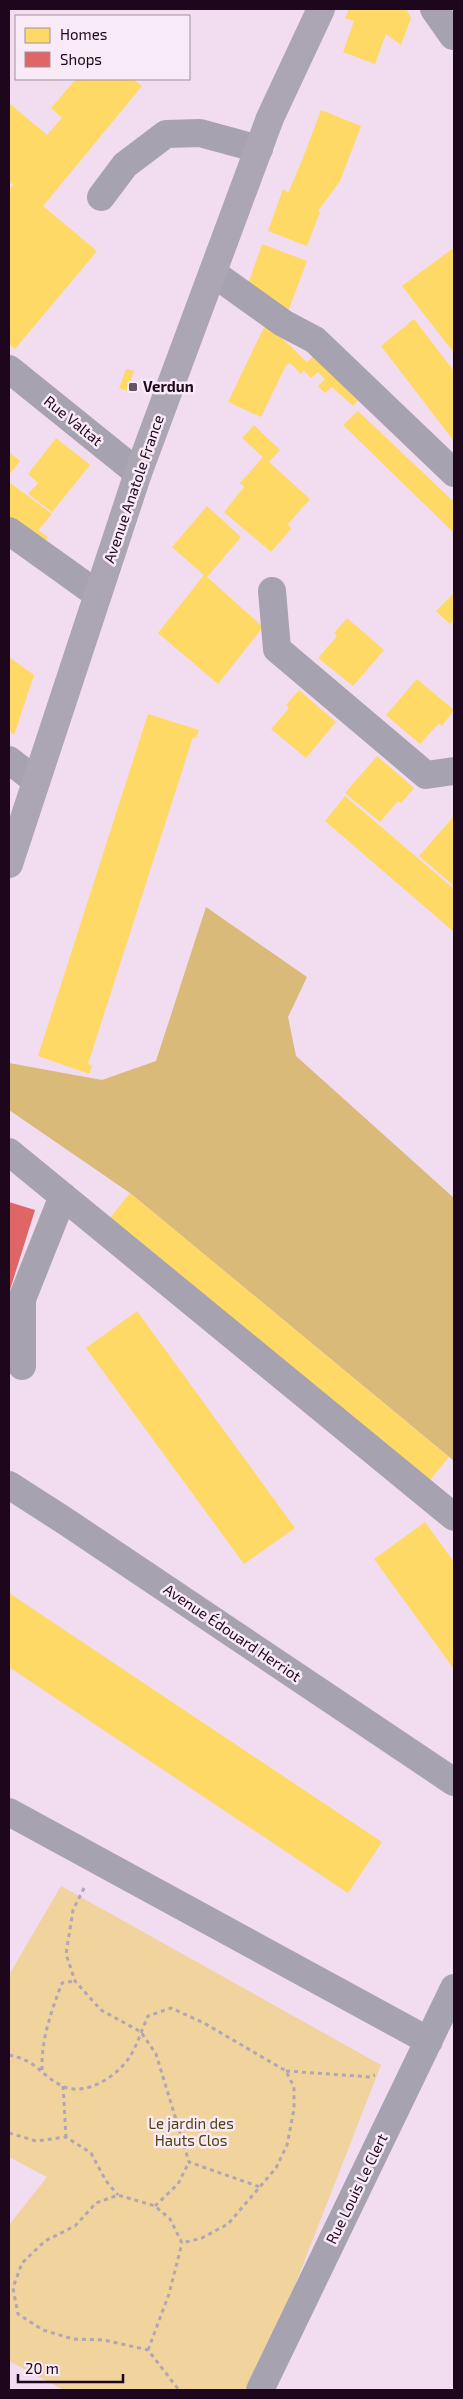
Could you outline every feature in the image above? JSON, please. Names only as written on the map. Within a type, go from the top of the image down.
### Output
[{"type":"main road","name":"Avenue Anatole France","points":[[270,118],[301,9]]},
{"type":"main road","name":"Avenue Anatole France","points":[[9,864],[138,473],[270,118],[321,9]]},
{"type":"street","points":[[434,9],[454,37]]},
{"type":"street","points":[[443,9],[454,37]]},
{"type":"street","points":[[101,197],[125,165],[166,134],[200,133],[258,149]]},
{"type":"street","points":[[212,273],[283,323],[315,340],[454,474]]},
{"type":"street","name":"Rue Valtat","points":[[9,368],[138,473]]},
{"type":"street","points":[[9,531],[97,594]]},
{"type":"street","points":[[272,592],[277,650],[426,775],[454,771]]},
{"type":"street","points":[[9,760],[36,781]]},
{"type":"street","points":[[9,1152],[454,1517]]},
{"type":"street","points":[[22,1366],[22,1299],[63,1196]]},
{"type":"street","name":"Avenue Édouard Herriot","points":[[9,1485],[30,1497],[454,1782]]},
{"type":"street","points":[[9,1812],[96,1860],[425,2050]]},
{"type":"street","name":"Rue Louis Le Clert","points":[[260,2390],[454,1988]]},
{"type":"path","points":[[96,1860],[73,1910],[66,1954],[74,1981],[101,2010],[141,2032],[156,2054],[189,2162],[178,2184],[155,2206]]},
{"type":"path","points":[[42,2070],[42,2051],[52,2010],[62,1983],[74,1981]]},
{"type":"path","points":[[9,2055],[26,2058],[63,2086],[83,2090],[106,2080],[128,2059],[148,2016],[171,2008],[204,2023],[286,2071],[371,2077],[425,2050]]},
{"type":"path","points":[[182,2243],[202,2238],[228,2224],[276,2168],[287,2144],[294,2109],[294,2087],[286,2071]]},
{"type":"path","points":[[63,2086],[66,2137]]},
{"type":"path","points":[[9,2133],[36,2141],[66,2137],[91,2153],[106,2181],[118,2195],[155,2206],[170,2219],[182,2243],[169,2294],[148,2350]]},
{"type":"path","points":[[189,2162],[260,2187]]},
{"type":"path","points":[[118,2195],[96,2203],[75,2226],[45,2241],[22,2263],[13,2288],[18,2314],[44,2330],[73,2339],[104,2340],[148,2350],[179,2390]]},
{"type":"green space","name":"Le jardin des Hauts Clos","points":[[61,1886],[381,2065],[254,2390],[64,2390],[9,2361],[9,2225],[47,2177],[9,2157],[9,1975]]},
{"type":"shaded area","points":[[206,907],[307,977],[288,1017],[296,1056],[454,1198],[454,1461],[130,1193],[9,1110],[9,1063],[102,1080],[156,1061]]},
{"type":"building: Homes","points":[[349,9],[406,9],[411,18],[401,45],[386,34],[375,64],[343,52],[354,21],[345,18]]},
{"type":"building: Homes","points":[[75,80],[134,80],[142,86],[43,206],[97,251],[15,349],[9,344],[9,190],[13,185],[9,181],[9,103],[47,135],[62,118],[51,108]]},
{"type":"building: Homes","points":[[321,110],[361,126],[340,181],[318,211],[320,212],[307,246],[268,231],[283,189],[288,193]]},
{"type":"building: Homes","points":[[262,244],[307,261],[289,309],[254,296],[246,290]]},
{"type":"building: Homes","points":[[452,249],[454,252],[454,353],[402,286]]},
{"type":"building: Homes","points":[[414,319],[454,371],[453,440],[381,346]]},
{"type":"building: Homes","points":[[266,323],[307,362],[317,353],[362,395],[353,406],[332,387],[325,393],[318,386],[325,379],[318,372],[311,378],[304,370],[301,374],[290,363],[286,365],[261,417],[228,402]]},
{"type":"building: Homes","points":[[126,369],[134,371],[127,391],[119,388]]},
{"type":"building: Homes","points":[[358,411],[454,502],[454,533],[343,425]]},
{"type":"building: Homes","points":[[254,425],[280,450],[269,462],[310,499],[288,524],[291,529],[271,552],[224,512],[244,487],[240,483],[263,457],[242,438]]},
{"type":"building: Homes","points":[[56,438],[90,465],[52,512],[28,494],[38,483],[28,474]]},
{"type":"building: Homes","points":[[9,452],[20,461],[9,475]]},
{"type":"building: Homes","points":[[9,482],[52,514],[38,530],[48,537],[42,544],[9,520]]},
{"type":"building: Homes","points":[[207,506],[241,537],[207,577],[263,627],[218,684],[158,633],[204,575],[172,547]]},
{"type":"building: Homes","points":[[454,593],[454,620],[450,624],[436,611]]},
{"type":"building: Homes","points":[[347,618],[384,650],[353,686],[318,658],[337,636],[334,633]]},
{"type":"building: Homes","points":[[9,657],[34,675],[14,735],[9,730]]},
{"type":"building: Homes","points":[[417,679],[454,710],[442,726],[439,723],[420,744],[386,715]]},
{"type":"building: Homes","points":[[299,690],[336,722],[306,758],[271,729],[289,708],[286,705]]},
{"type":"building: Homes","points":[[148,714],[199,730],[196,738],[193,737],[88,1064],[92,1066],[89,1074],[38,1056]]},
{"type":"building: Homes","points":[[377,756],[414,788],[401,803],[398,801],[380,822],[345,793]]},
{"type":"building: Homes","points":[[345,796],[454,889],[454,932],[325,821]]},
{"type":"building: Homes","points":[[454,816],[454,886],[419,856]]},
{"type":"building: Homes","points":[[130,1193],[449,1457],[429,1481],[137,1239],[136,1241],[109,1219]]},
{"type":"building: Homes","points":[[137,1311],[295,1528],[244,1564],[86,1348]]},
{"type":"building: Homes","points":[[425,1522],[454,1562],[454,1669],[374,1559]]},
{"type":"building: Homes","points":[[9,1593],[382,1842],[348,1893],[9,1667]]},
{"type":"building: Shops","points":[[9,1202],[35,1210],[9,1293]]},
{"type":"place","name":"Verdun","points":[[133,387]]}]
